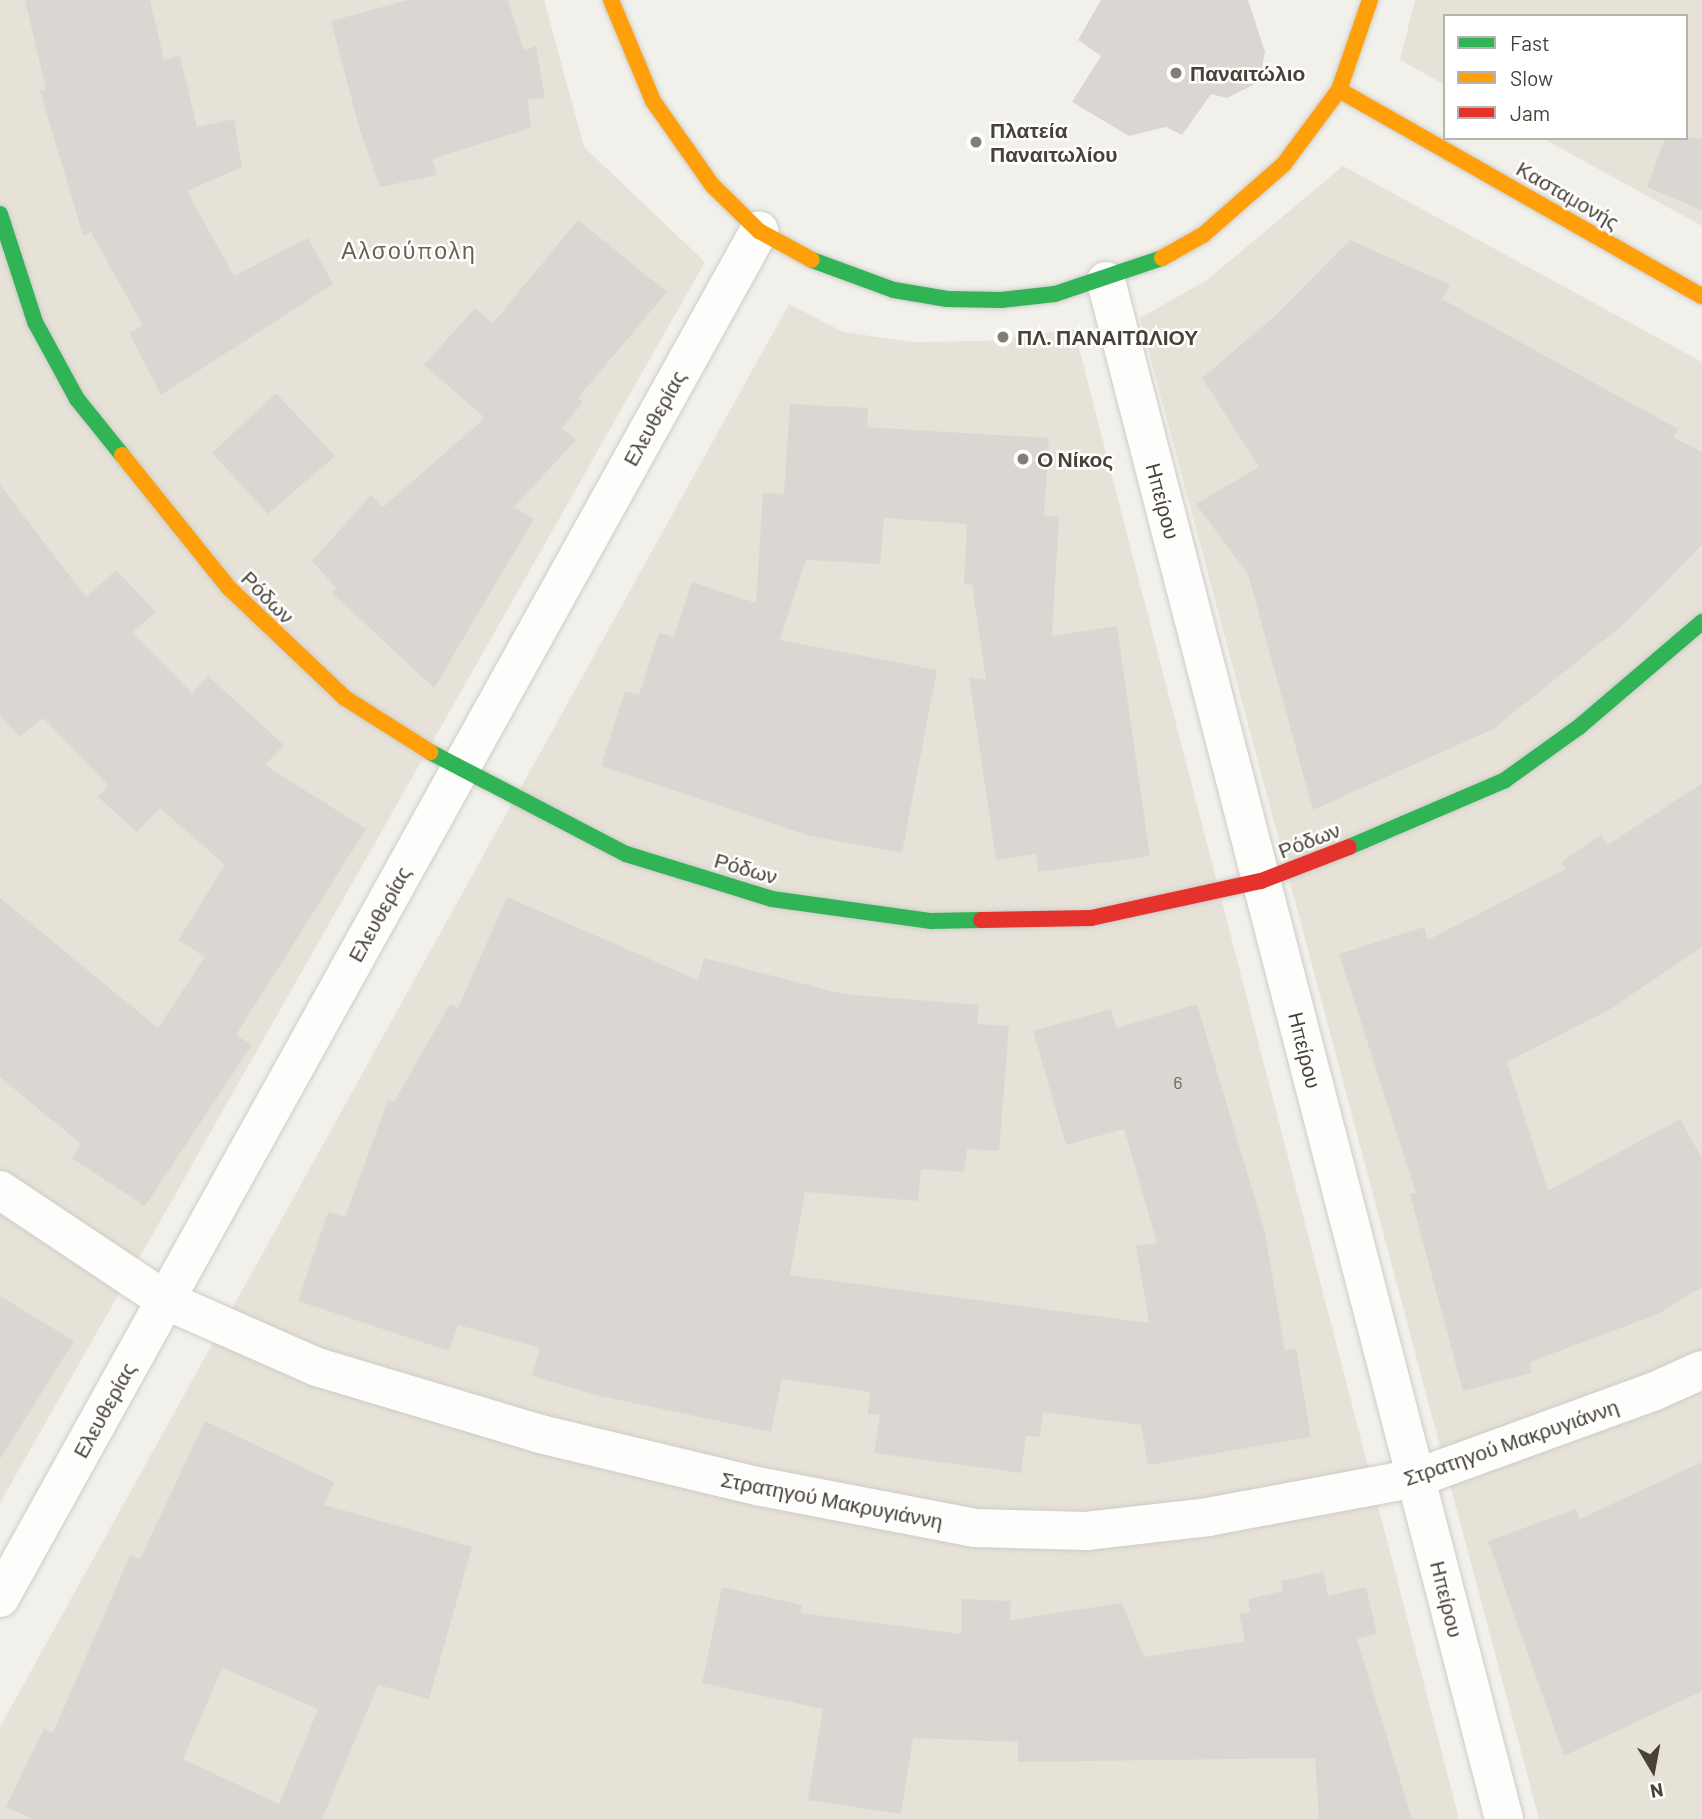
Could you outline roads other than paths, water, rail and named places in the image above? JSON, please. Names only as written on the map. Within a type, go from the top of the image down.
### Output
[{"type":"street","points":[[611,0],[653,101],[712,185],[759,231],[794,253],[848,277],[947,299],[1001,300],[1055,294],[1106,281],[1168,255],[1245,202],[1284,164],[1339,90],[1370,0]]},
{"type":"street","name":"Κασταμονής","points":[[1339,90],[1702,296]]},
{"type":"street","name":"Ρόδων","points":[[0,214],[35,322],[77,399],[131,471],[229,588],[290,649],[345,698],[458,771],[639,858],[772,899],[930,921],[1091,918],[1262,881],[1417,821],[1505,780],[1578,727],[1702,622]]},
{"type":"street","name":"Ελευθερίας","points":[[0,1598],[759,231]]},
{"type":"street","name":"Ηπείρου","points":[[1106,281],[1504,1819]]},
{"type":"street","name":"Στρατηγού Μακρυγιάννη","points":[[0,1190],[165,1300],[317,1367],[540,1434],[757,1486],[975,1528],[1086,1531],[1208,1517],[1416,1478],[1702,1370]]},
{"type":"place","name":"Παναιτώλιο","points":[[1176,73]]},
{"type":"place","name":"Πλατεία Παναιτωλίου","points":[[976,142]]},
{"type":"place","name":"ΠΛ. ΠΑΝΑΙΤΩΛΙΟΥ","points":[[1003,337]]},
{"type":"place","name":"Ο Νίκος","points":[[1023,459]]},
{"type":"district","name":"Αλσούπολη","points":[[409,250]]}]
